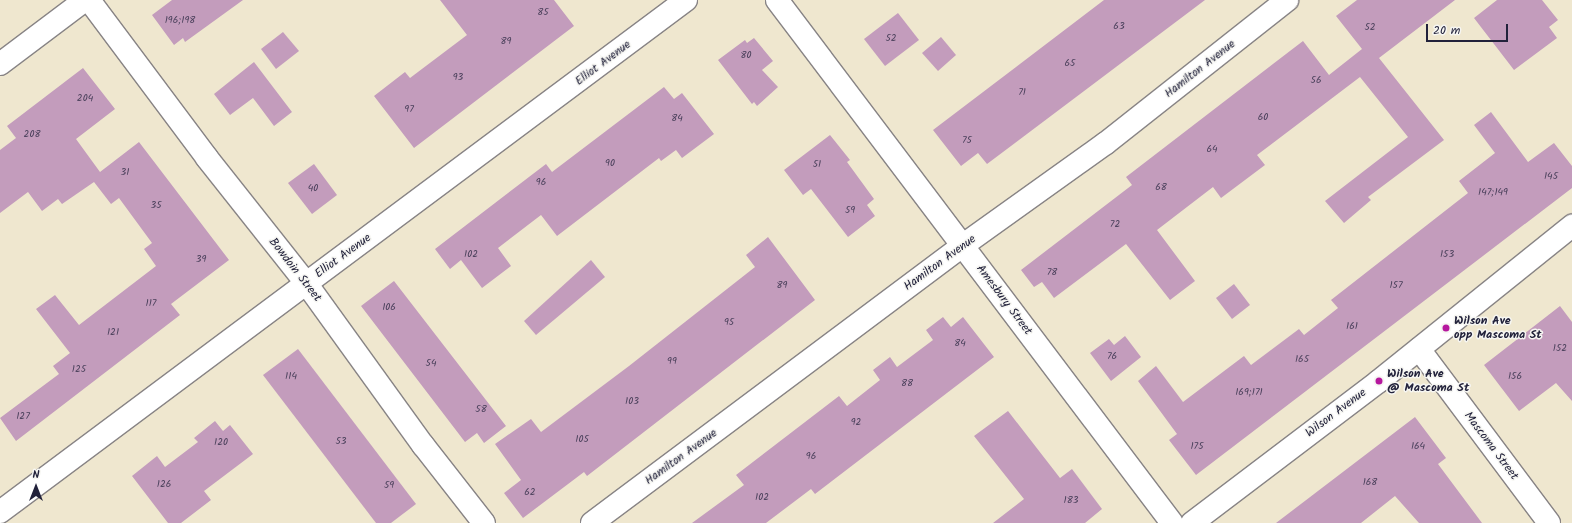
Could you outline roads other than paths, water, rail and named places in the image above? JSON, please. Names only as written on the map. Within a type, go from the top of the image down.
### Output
[{"type":"street","points":[[0,64],[85,0]]},
{"type":"street","name":"Bowdoin Street","points":[[89,0],[207,158],[306,283],[423,445],[484,523]]},
{"type":"street","name":"Elliot Avenue","points":[[0,512],[306,283],[473,161],[686,0]]},
{"type":"street","name":"Amesbury Street","points":[[777,0],[1172,523]]},
{"type":"street","name":"Hamilton Avenue","points":[[592,523],[962,246],[1106,143],[1287,0]]},
{"type":"street","name":"Wilson Avenue","points":[[1192,523],[1419,349],[1572,226]]},
{"type":"street","name":"Mascoma Street","points":[[1419,349],[1549,523]]},
{"type":"place","name":"Wilson Ave opp Mascoma St","points":[[1446,328]]},
{"type":"place","name":"Wilson Ave @ Mascoma St","points":[[1379,381]]}]
